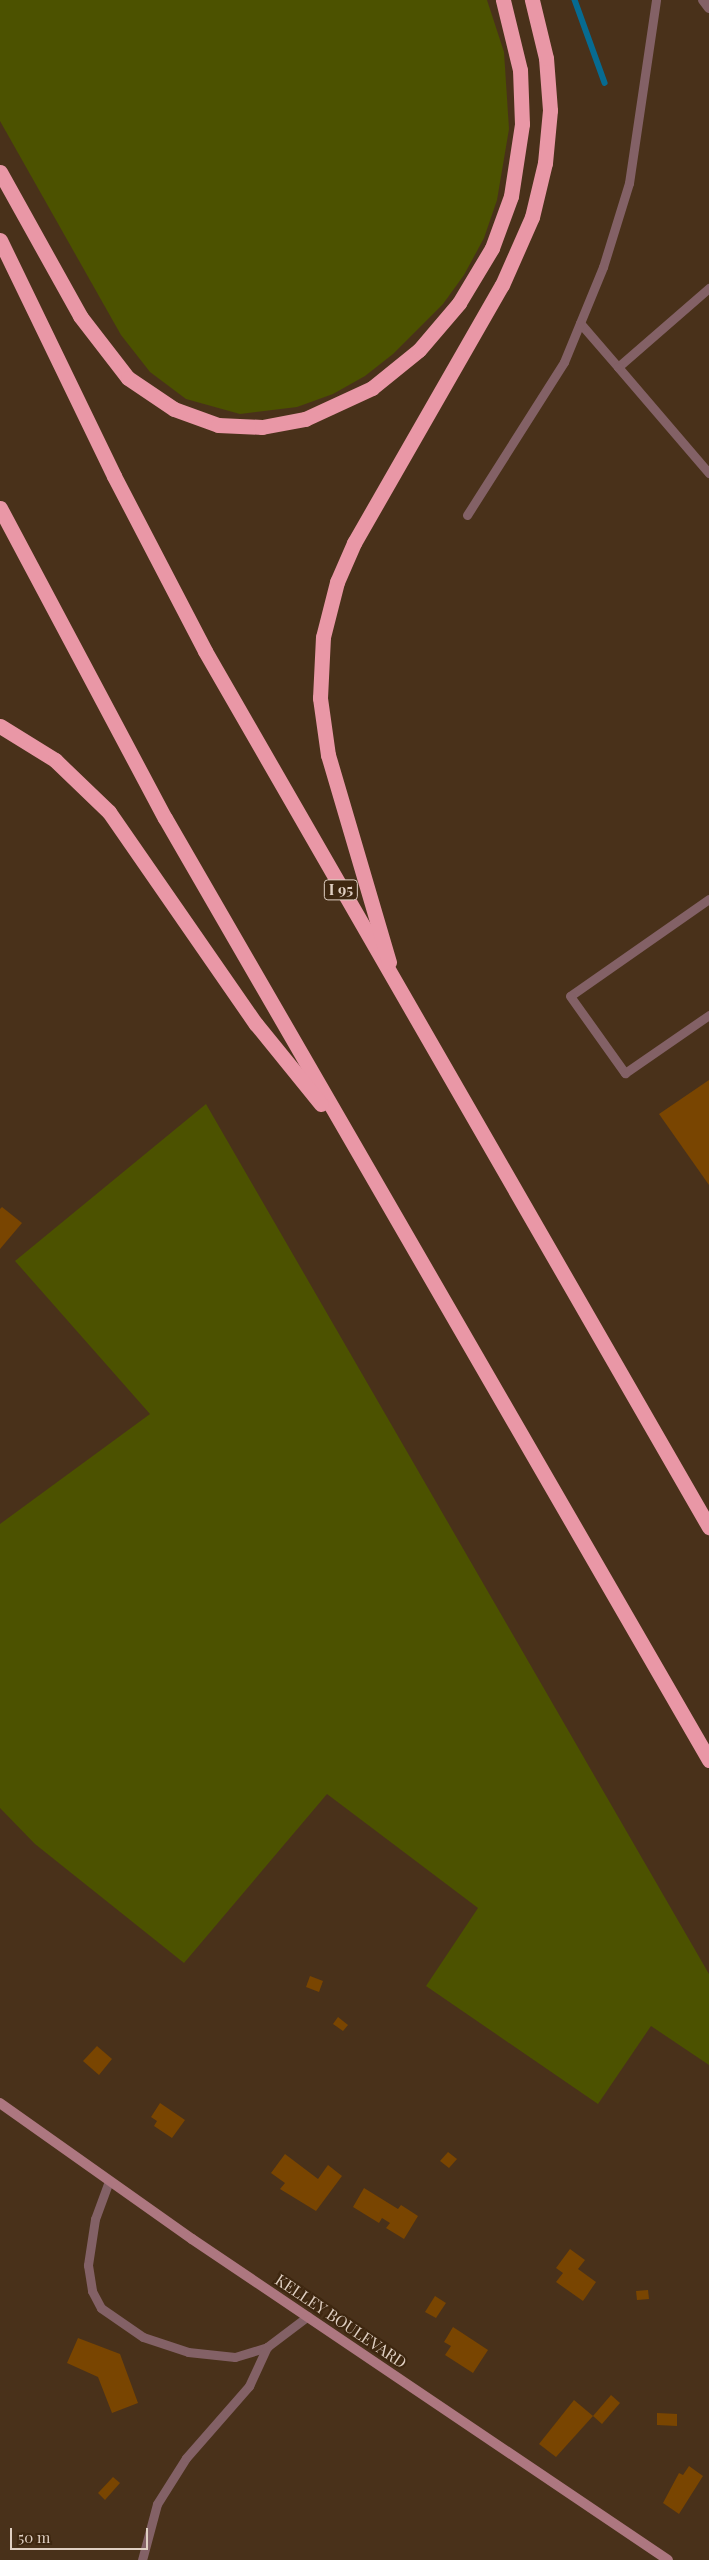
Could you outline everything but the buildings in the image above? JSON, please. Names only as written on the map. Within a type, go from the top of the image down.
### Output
[{"type":"highway","points":[[0,172],[80,316],[128,378],[174,409],[218,425],[262,427],[306,420],[363,393],[419,350],[460,303],[492,248],[511,196],[522,124],[520,70],[503,0]]},
{"type":"highway","points":[[397,987],[328,755],[320,690],[323,637],[337,582],[354,543],[502,285],[532,216],[545,163],[550,110],[546,58],[532,0]]},
{"type":"highway","name":"I 95","points":[[0,240],[187,617],[397,987],[709,1526]]},
{"type":"highway","points":[[0,508],[137,768],[709,1760]]},
{"type":"highway","points":[[0,726],[55,760],[109,812],[256,1024],[349,1138]]},
{"type":"main road","name":"KELLEY BOULEVARD","points":[[0,2103],[109,2181],[668,2560]]},
{"type":"street","points":[[703,0],[709,8]]},
{"type":"lane","points":[[467,515],[564,362],[603,267],[629,183],[656,0]]},
{"type":"lane","points":[[618,367],[709,288]]},
{"type":"lane","points":[[580,323],[709,473]]},
{"type":"lane","points":[[709,899],[570,996],[625,1073],[709,1015]]},
{"type":"lane","points":[[109,2181],[95,2220],[88,2265],[92,2292],[101,2308],[143,2337],[188,2352],[235,2357],[267,2347],[308,2316]]},
{"type":"lane","points":[[142,2560],[157,2504],[186,2458],[249,2386],[267,2347]]},
{"type":"shaded area","points":[[0,0],[487,0],[504,52],[509,129],[497,200],[484,238],[464,275],[443,304],[393,354],[365,376],[333,394],[297,407],[240,414],[186,399],[150,372],[121,335],[0,121]]},
{"type":"shaded area","points":[[206,1104],[709,1974],[709,2065],[651,2026],[598,2104],[426,1986],[478,1908],[327,1794],[184,1963],[35,1844],[0,1808],[0,1524],[150,1414],[15,1261]]},
{"type":"waterway","points":[[575,0],[605,83]]}]
